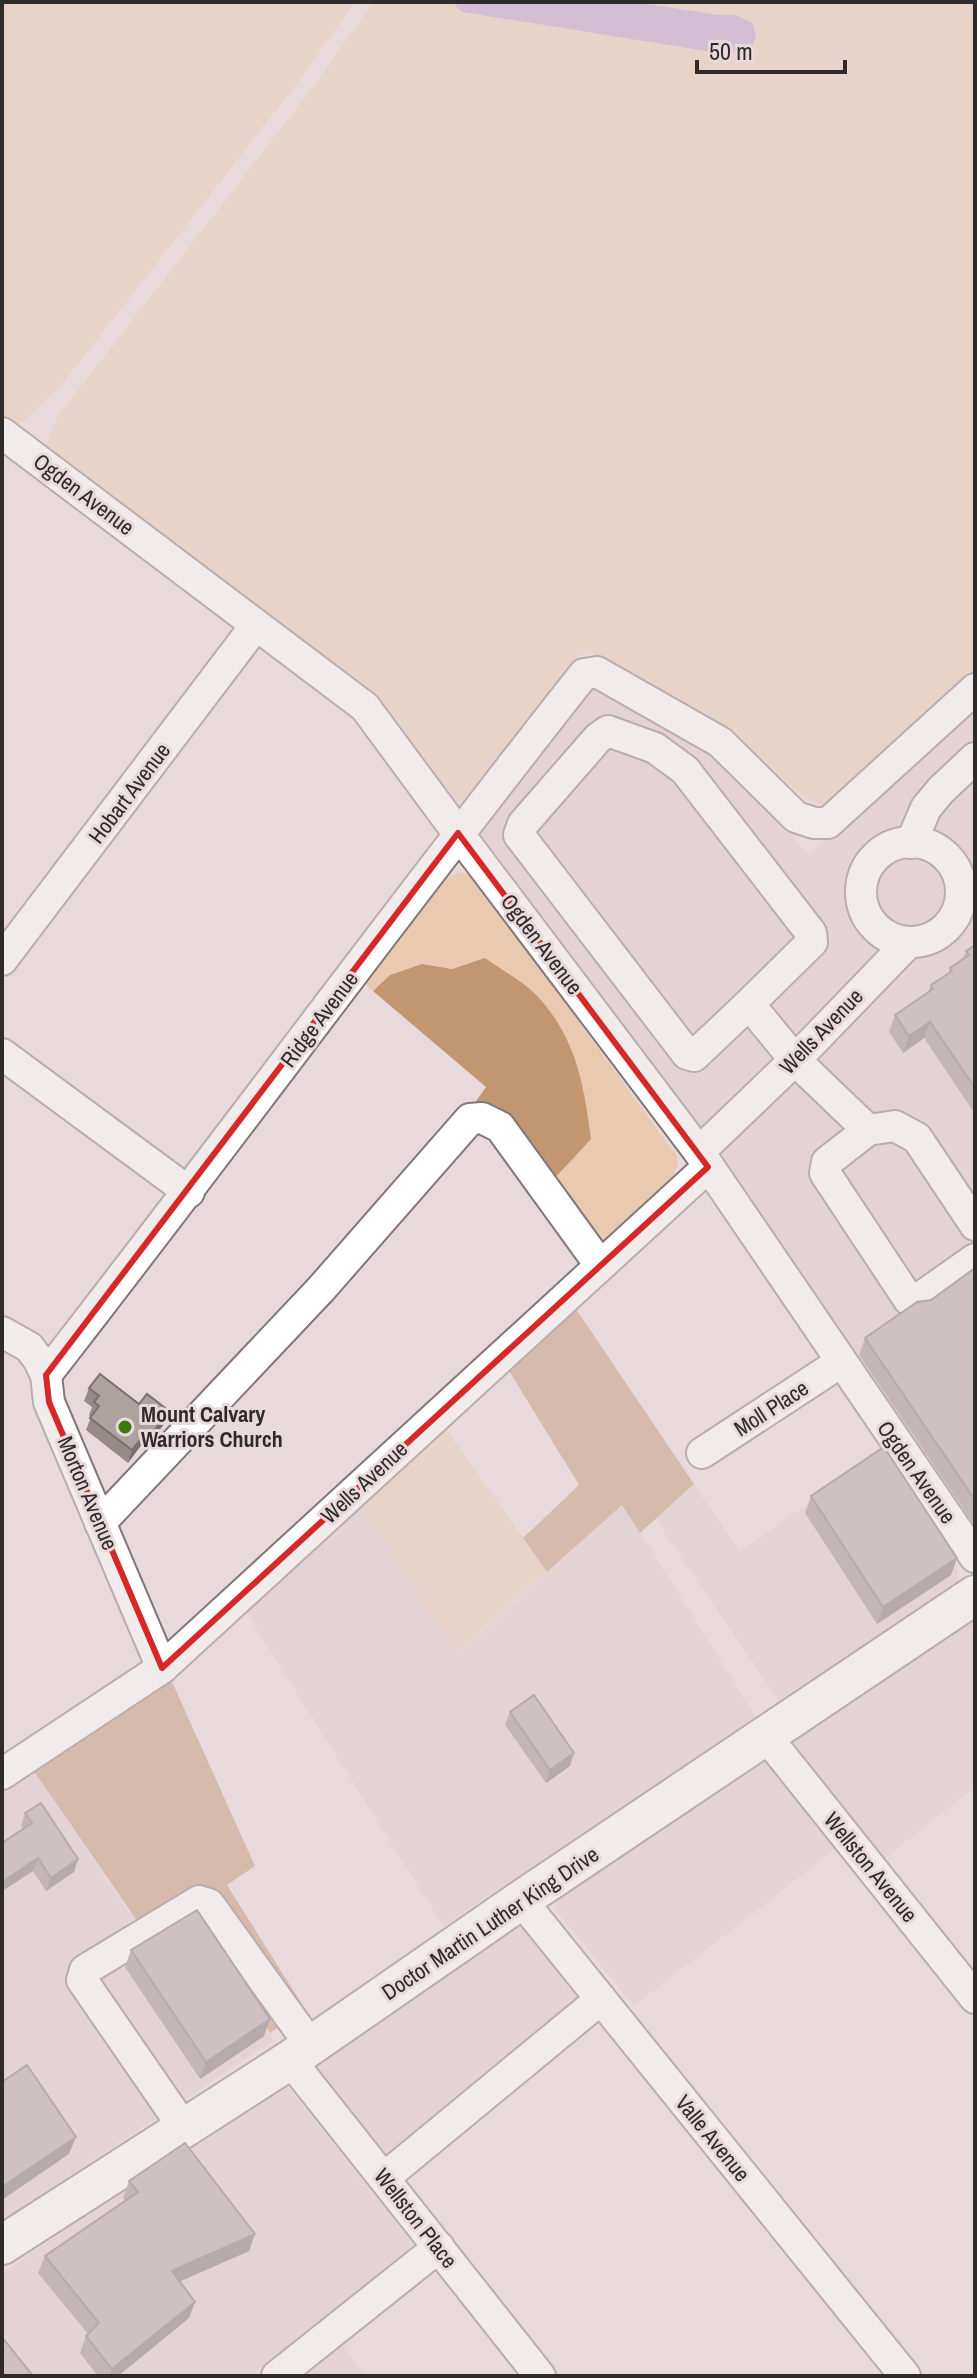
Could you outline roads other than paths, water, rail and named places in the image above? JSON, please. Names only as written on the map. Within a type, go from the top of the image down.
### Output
[{"type":"main road","name":"Doctor Martin Luther King Drive","points":[[2,2245],[300,2053],[521,1900],[975,1595]]},
{"type":"street","name":"Ogden Avenue","points":[[8,448],[365,707],[704,1160],[975,1557]]},
{"type":"street","name":"Hobart Avenue","points":[[2,960],[256,625]]},
{"type":"street","name":"Ridge Avenue","points":[[46,1375],[189,1192],[458,833],[584,674],[597,672],[720,742],[796,817],[814,823],[828,823],[975,689]]},
{"type":"street","points":[[608,731],[655,748],[685,770],[811,933],[812,942],[749,1004],[694,1056],[687,1054],[519,835],[523,824],[598,738],[608,731]]},
{"type":"street","points":[[911,843],[926,808],[975,758]]},
{"type":"street","points":[[919,842],[935,848],[948,858],[968,888],[952,921],[940,934],[925,941],[908,943],[878,931],[862,903],[861,887],[865,872],[874,858],[887,848],[902,843],[919,842]]},
{"type":"street","name":"Wells Avenue","points":[[2,1774],[162,1668],[600,1265],[704,1160],[908,943]]},
{"type":"street","points":[[749,1004],[795,1060],[868,1130]]},
{"type":"street","points":[[2,1054],[189,1192]]},
{"type":"street","points":[[100,1523],[321,1289],[470,1119],[482,1118],[500,1127],[600,1265]]},
{"type":"street","points":[[975,1225],[917,1138],[895,1126],[868,1130],[827,1162],[825,1173],[909,1300],[914,1302],[975,1259]]},
{"type":"street","name":"Morton Avenue","points":[[2,1332],[29,1347],[46,1375],[49,1402],[162,1668]]},
{"type":"street","name":"Moll Place","points":[[702,1453],[841,1362]]},
{"type":"street","name":"Wellston Avenue","points":[[766,1736],[975,1998]]},
{"type":"street","name":"Valle Avenue","points":[[521,1900],[905,2376]]},
{"type":"street","name":"Wellston Place","points":[[184,2128],[82,1980],[85,1970],[199,1901],[209,1904],[242,1950],[300,2053],[384,2178],[540,2376]]},
{"type":"street","points":[[384,2178],[601,1999]]},
{"type":"street","points":[[277,2376],[439,2247]]},
{"type":"place","name":"Mount Calvary Warriors Church","points":[[125,1427]]}]
